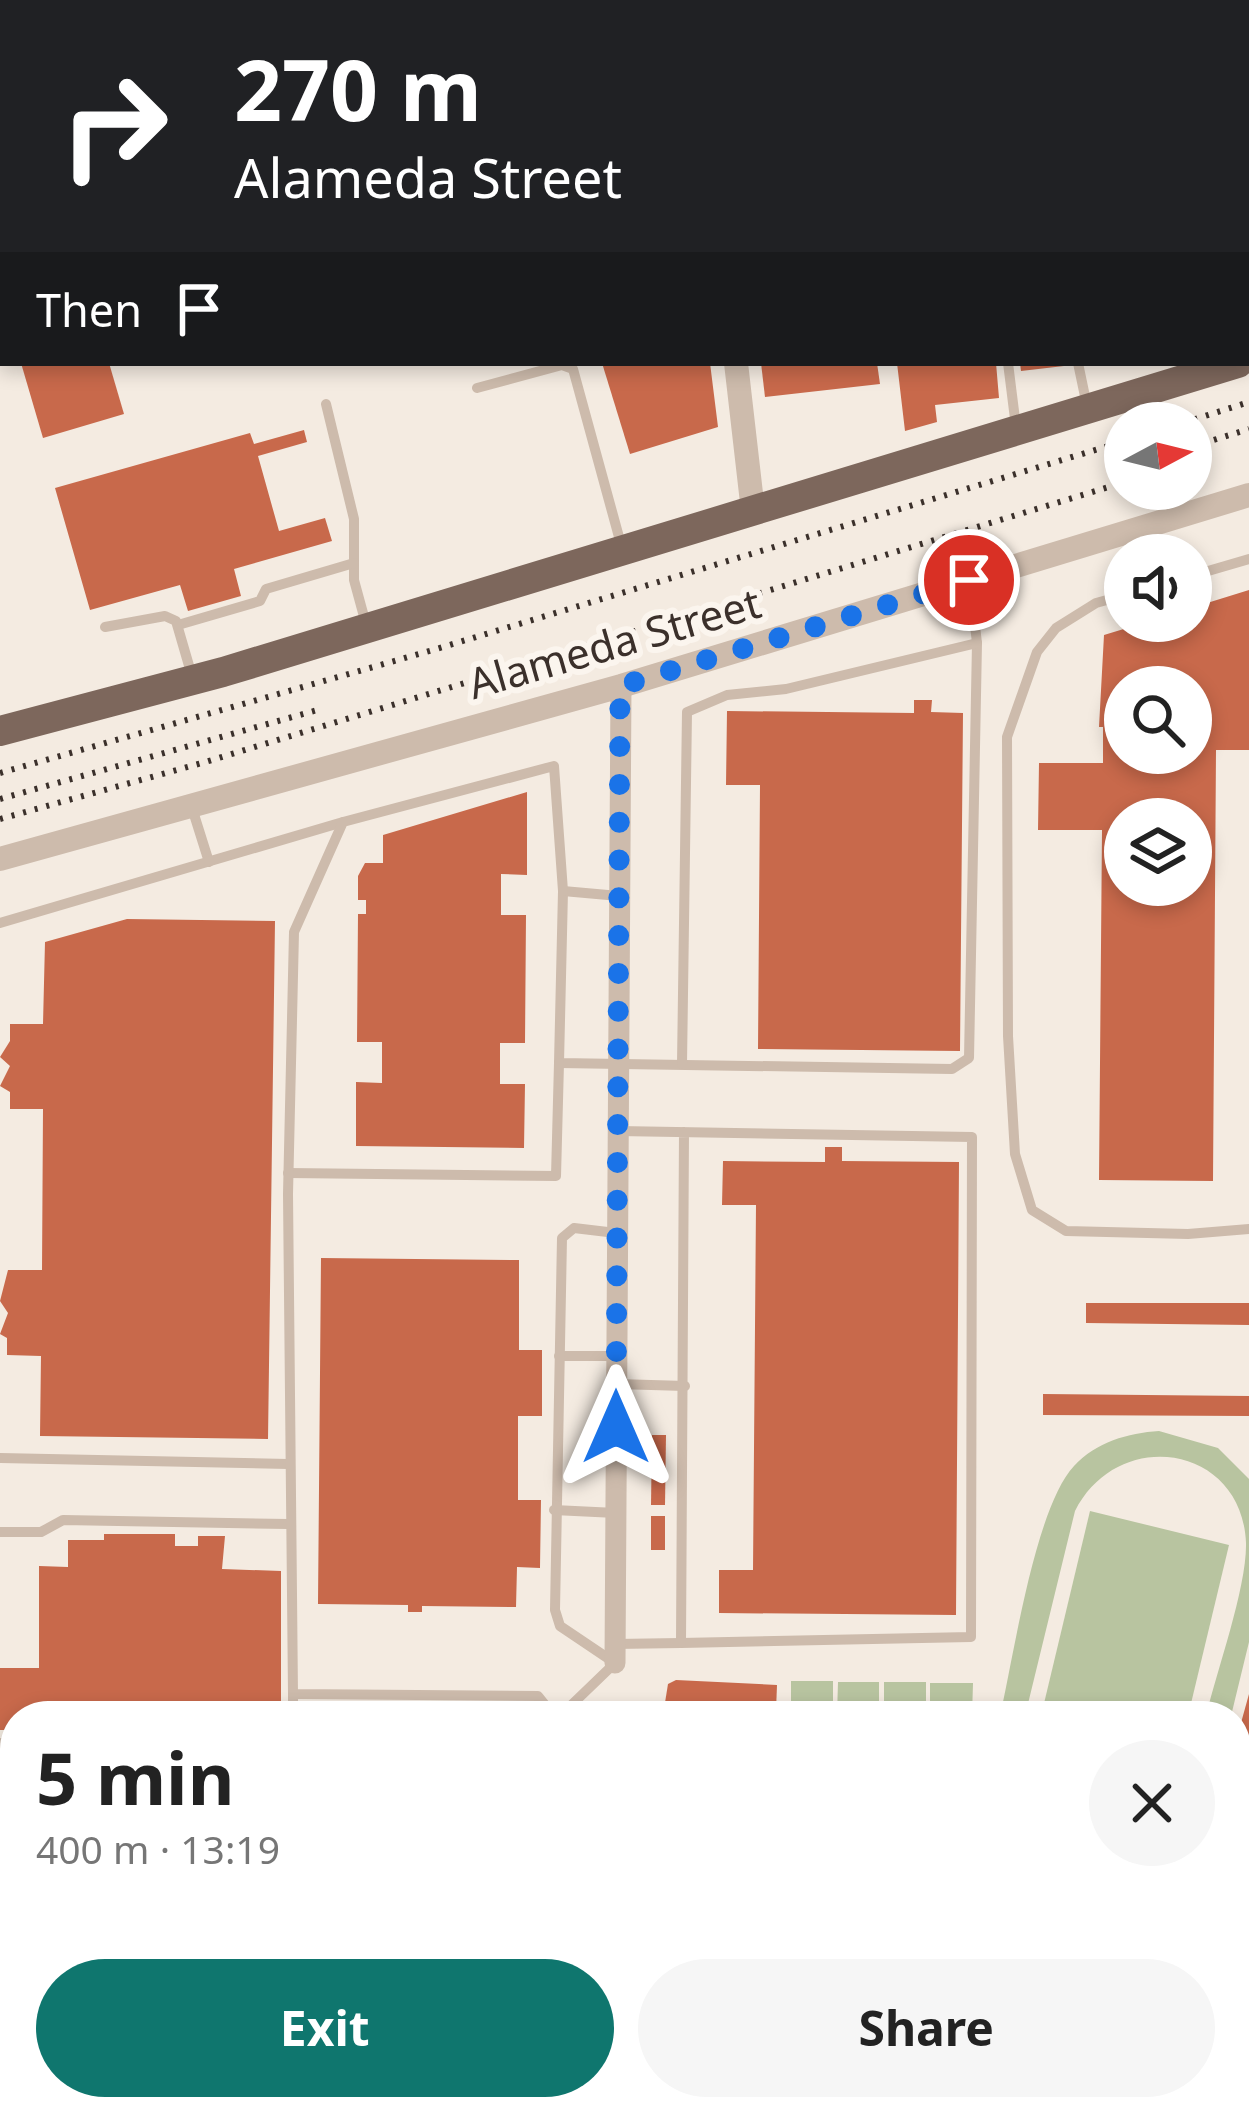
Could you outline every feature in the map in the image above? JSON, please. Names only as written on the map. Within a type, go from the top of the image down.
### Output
[{"type":"main road","name":"Alameda Street","points":[[0,731],[193,680],[623,552],[1088,409],[1204,368]]},
{"type":"street","points":[[736,366],[753,511]]},
{"type":"street","name":"Alameda Street","points":[[0,859],[620,686],[1249,495]]},
{"type":"street","points":[[615,1653],[620,686]]},
{"type":"lane","points":[[477,388],[558,366]]},
{"type":"lane","points":[[565,366],[573,369],[623,552]]},
{"type":"lane","points":[[1008,366],[1016,431]]},
{"type":"lane","points":[[1079,366],[1088,409]]},
{"type":"lane","points":[[326,404],[354,518],[354,563],[367,628]]},
{"type":"lane","points":[[1212,570],[1249,559]]},
{"type":"lane","points":[[178,626],[260,601],[266,589],[354,563]]},
{"type":"lane","points":[[559,1063],[952,1069],[969,1058],[977,643],[969,580]]},
{"type":"lane","points":[[1104,601],[1056,628],[1037,652],[1007,737],[1004,874],[1015,1154],[1032,1210],[1066,1231],[1188,1234],[1249,1229]]},
{"type":"lane","points":[[105,627],[165,616],[178,626],[193,680]]},
{"type":"lane","points":[[682,1064],[687,712],[705,700],[786,689],[977,643]]},
{"type":"lane","points":[[0,923],[343,822],[554,766],[562,891],[556,1176],[288,1173]]},
{"type":"lane","points":[[192,807],[209,862]]},
{"type":"lane","points":[[293,1701],[288,1173],[294,932],[343,822]]},
{"type":"lane","points":[[562,891],[619,896]]},
{"type":"lane","points":[[617,1234],[566,1230],[554,1510],[560,1626],[615,1653],[681,1643],[971,1637],[972,1137],[618,1131]]},
{"type":"lane","points":[[681,1643],[684,1132]]},
{"type":"lane","points":[[559,1356],[616,1357]]},
{"type":"lane","points":[[616,1384],[685,1386]]},
{"type":"lane","points":[[0,1458],[288,1464]]},
{"type":"lane","points":[[554,1510],[616,1513]]},
{"type":"lane","points":[[0,1532],[41,1532],[63,1520],[288,1524]]},
{"type":"lane","points":[[571,1701],[615,1653]]},
{"type":"lane","points":[[293,1694],[538,1696],[543,1701]]},
{"type":"green space","points":[[1159,1431],[1218,1448],[1249,1479],[1249,1642],[1235,1701],[1210,1701],[1242,1582],[1246,1543],[1239,1510],[1224,1484],[1201,1467],[1175,1458],[1147,1458],[1119,1466],[1095,1484],[1075,1511],[1029,1701],[1003,1701],[1037,1547],[1060,1486],[1083,1458],[1124,1437]]},
{"type":"green space","points":[[1090,1511],[1229,1545],[1192,1701],[1045,1701]]},
{"type":"green space","points":[[791,1681],[833,1681],[833,1701],[791,1701]]},
{"type":"green space","points":[[838,1682],[879,1682],[879,1701],[837,1701]]},
{"type":"green space","points":[[884,1682],[926,1682],[926,1701],[884,1701]]},
{"type":"green space","points":[[930,1683],[973,1683],[972,1701],[930,1701]]},
{"type":"building","points":[[22,366],[110,366],[124,414],[43,438]]},
{"type":"building","points":[[603,366],[710,366],[718,427],[630,454]]},
{"type":"building","points":[[761,366],[877,366],[880,384],[765,397]]},
{"type":"building","points":[[897,366],[996,366],[999,398],[935,405],[937,422],[905,431]]},
{"type":"building","points":[[1020,366],[1064,366],[1021,371]]},
{"type":"building","points":[[304,430],[307,442],[258,456],[279,531],[325,518],[332,541],[234,569],[241,596],[188,611],[180,585],[90,610],[55,488],[250,433],[254,444]]},
{"type":"building","points":[[1249,590],[1249,750],[1216,750],[1213,1181],[1099,1180],[1102,830],[1038,830],[1039,763],[1103,763],[1103,727],[1099,727],[1104,635],[1104,642],[1212,642],[1212,601]]},
{"type":"building","points":[[914,700],[932,700],[931,712],[963,713],[960,1051],[758,1049],[760,785],[726,785],[727,711],[914,713]]},
{"type":"building","points":[[527,792],[527,875],[501,874],[501,915],[526,915],[525,1043],[500,1043],[500,1084],[525,1084],[524,1148],[356,1146],[356,1082],[382,1083],[382,1042],[357,1042],[358,914],[366,914],[366,900],[358,900],[358,876],[365,863],[383,863],[383,835]]},
{"type":"building","points":[[127,919],[275,921],[268,1439],[40,1436],[41,1356],[7,1355],[7,1338],[0,1334],[8,1313],[0,1301],[8,1270],[42,1270],[43,1109],[10,1109],[10,1092],[0,1086],[10,1066],[0,1057],[10,1041],[10,1024],[43,1024],[45,942]]},
{"type":"building","points":[[825,1147],[842,1147],[842,1161],[959,1162],[956,1615],[719,1613],[719,1570],[753,1570],[756,1205],[722,1205],[723,1161],[825,1162]]},
{"type":"building","points":[[321,1258],[519,1260],[519,1350],[542,1350],[542,1416],[518,1416],[518,1500],[541,1500],[540,1568],[517,1567],[516,1607],[422,1606],[422,1612],[408,1612],[408,1605],[318,1604]]},
{"type":"building","points":[[1086,1303],[1249,1303],[1249,1325],[1086,1323]]},
{"type":"building","points":[[1043,1394],[1249,1396],[1249,1416],[1043,1415]]},
{"type":"building","points":[[652,1435],[666,1435],[665,1505],[651,1505]]},
{"type":"building","points":[[651,1516],[665,1516],[665,1550],[651,1550]]},
{"type":"building","points":[[104,1534],[175,1534],[175,1546],[198,1546],[198,1536],[225,1536],[222,1569],[281,1571],[281,1701],[0,1701],[0,1668],[39,1668],[39,1566],[68,1567],[68,1540],[104,1540]]},
{"type":"building","points":[[676,1680],[777,1685],[776,1701],[665,1701],[668,1684]]},
{"type":"railway","points":[[1212,414],[1249,402]]},
{"type":"railway","points":[[1212,440],[1249,429]]},
{"type":"railway","points":[[0,773],[433,650],[1104,447]]},
{"type":"railway","points":[[0,819],[202,763],[1104,488]]},
{"type":"railway","points":[[0,799],[321,709]]},
{"type":"route","points":[[616,1427],[620,686],[969,580]]}]
